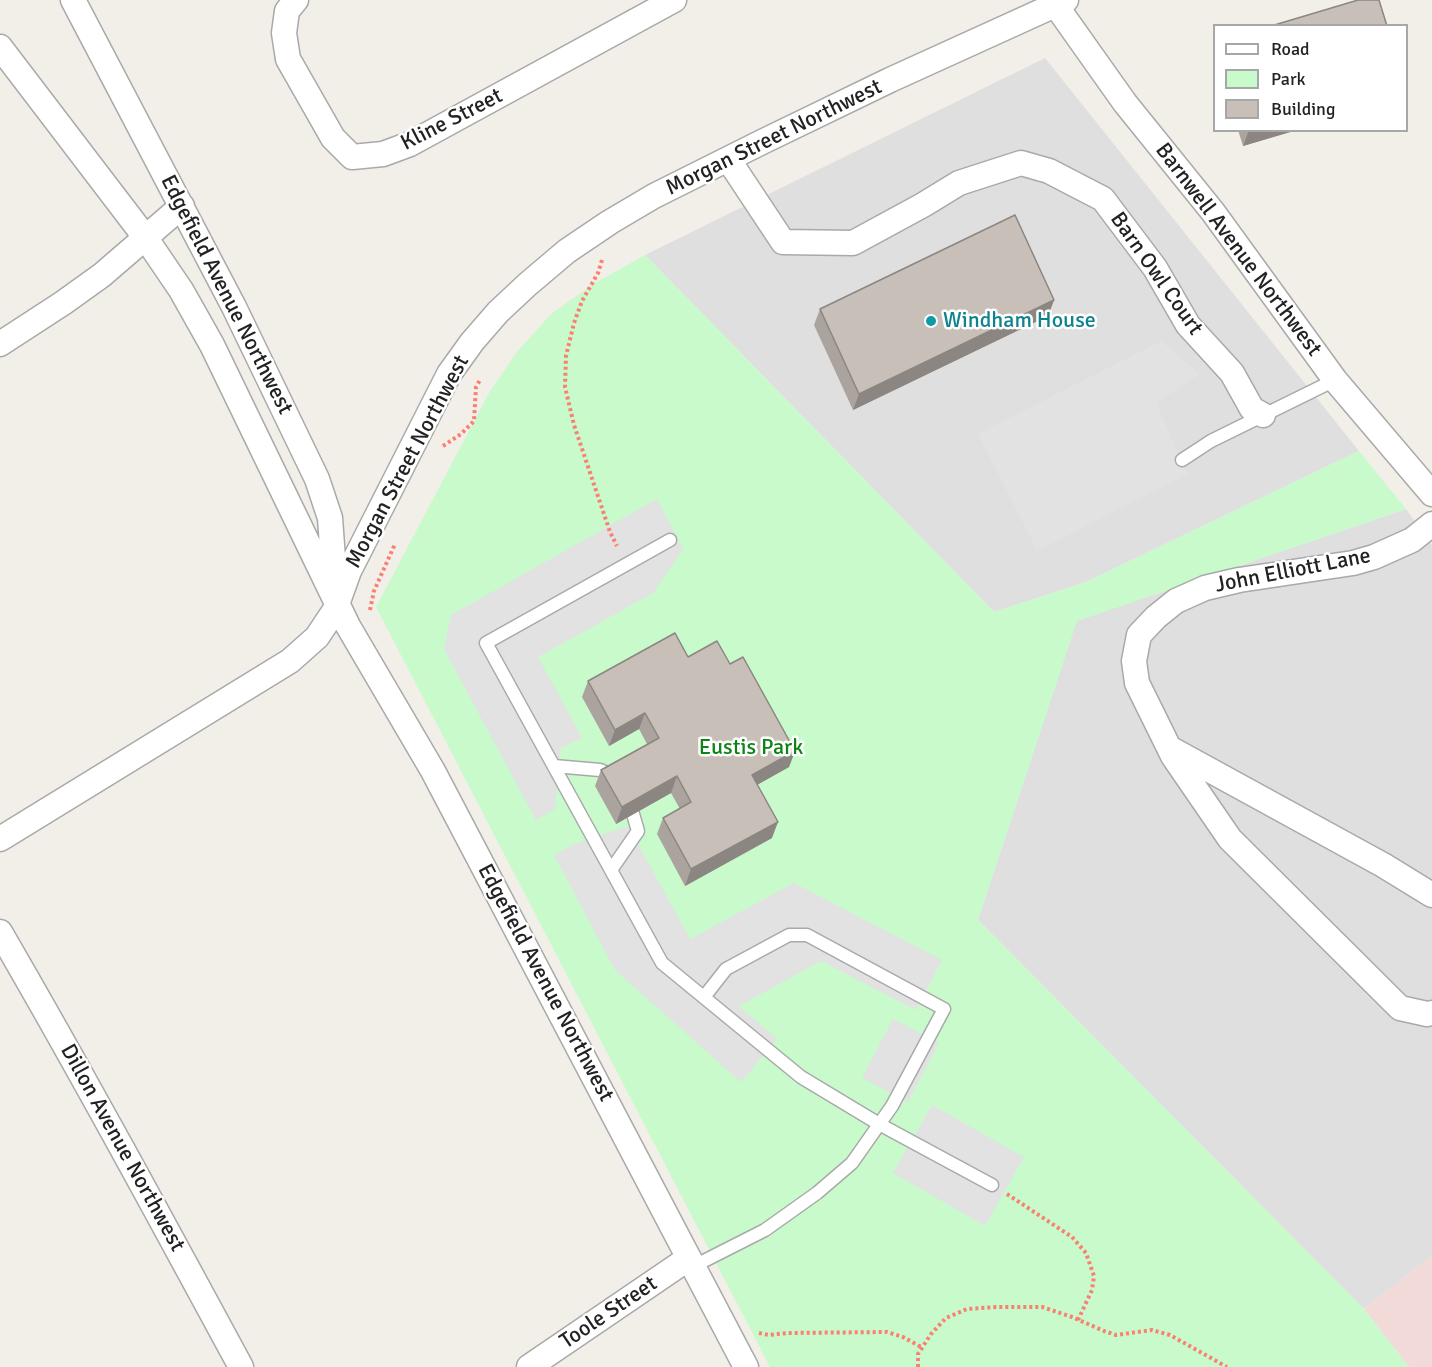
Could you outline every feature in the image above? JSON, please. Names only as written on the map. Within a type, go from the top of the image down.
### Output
[{"type":"street","name":"Edgefield Avenue Northwest","points":[[74,0],[234,307],[317,479],[330,518],[337,603]]},
{"type":"street","name":"Kline Street","points":[[296,0],[287,11],[284,33],[288,59],[333,138],[352,157],[382,154],[410,144],[675,0]]},
{"type":"street","name":"Morgan Street Northwest","points":[[0,839],[290,661],[317,637],[335,610],[349,571],[449,374],[492,319],[567,251],[654,196],[1057,1]]},
{"type":"street","name":"Barnwell Avenue Northwest","points":[[1057,1],[1125,103],[1213,212],[1335,380],[1432,494]]},
{"type":"street","name":"Edgefield Avenue Northwest","points":[[0,47],[145,237],[181,290],[212,345],[348,626],[433,771],[746,1367]]},
{"type":"street","name":"Barn Owl Court","points":[[728,159],[783,242],[853,243],[959,183],[1021,164],[1049,171],[1103,199],[1155,268],[1188,325],[1232,373],[1252,409],[1263,415]]},
{"type":"street","points":[[0,344],[102,275],[182,206]]},
{"type":"street","name":"John Elliott Lane","points":[[1432,524],[1412,540],[1374,557],[1353,563],[1239,580],[1205,588],[1176,602],[1156,616],[1139,635],[1134,661],[1137,683],[1168,748],[1230,839],[1400,1008],[1432,1013]]},
{"type":"street","points":[[1168,748],[1383,865],[1432,895]]},
{"type":"street","name":"Dillon Avenue Northwest","points":[[0,932],[90,1089],[240,1367]]},
{"type":"street","name":"Toole Street","points":[[529,1367],[692,1262]]},
{"type":"lane","points":[[1182,460],[1211,441],[1335,380]]},
{"type":"lane","points":[[670,540],[486,644],[662,963],[801,1077],[879,1124],[992,1185]]},
{"type":"lane","points":[[554,766],[600,770],[614,776]]},
{"type":"lane","points":[[611,870],[638,831],[633,814]]},
{"type":"lane","points":[[692,1262],[765,1230],[817,1194],[852,1163],[892,1106],[944,1009],[807,935],[789,935],[726,969],[704,997]]},
{"type":"path","points":[[596,260],[604,254],[598,273],[582,301],[574,323],[566,356],[565,387],[574,425],[610,532],[626,565]]},
{"type":"path","points":[[442,447],[461,434],[474,421],[476,387],[484,372]]},
{"type":"path","points":[[369,614],[374,591],[397,539]]},
{"type":"path","points":[[992,1185],[1072,1237],[1086,1253],[1094,1276],[1092,1290],[1078,1320]]},
{"type":"path","points":[[918,1367],[918,1354],[931,1334],[946,1318],[967,1309],[1042,1307],[1116,1335],[1152,1330],[1170,1335],[1227,1367]]},
{"type":"path","points":[[755,1329],[760,1334],[769,1335],[887,1332],[923,1347]]},
{"type":"shaded area","points":[[1045,58],[1359,451],[1086,582],[994,612],[645,255]]},
{"type":"shaded area","points":[[1161,341],[1200,374],[1156,403],[1188,474],[1037,551],[978,434]]},
{"type":"shaded area","points":[[657,499],[683,549],[653,593],[538,657],[582,738],[561,748],[555,809],[536,820],[444,649],[451,615]]},
{"type":"shaded area","points":[[1406,509],[1432,545],[1432,1256],[1364,1309],[978,920],[1076,621]]},
{"type":"shaded area","points":[[628,826],[690,939],[794,883],[942,960],[916,1010],[821,961],[739,1006],[777,1039],[741,1082],[615,970],[554,855],[574,844]]},
{"type":"shaded area","points":[[893,1019],[939,1043],[908,1102],[862,1078]]},
{"type":"shaded area","points":[[932,1105],[1024,1157],[985,1226],[893,1173]]},
{"type":"shaded area","points":[[1432,1256],[1432,1367],[1409,1367],[1364,1309]]},
{"type":"green space","name":"Eustis Park","points":[[645,255],[994,612],[1086,582],[1359,451],[1406,509],[1077,621],[978,920],[1364,1309],[1409,1367],[770,1367],[376,607],[489,393],[516,353],[551,314],[595,283]]},
{"type":"building","points":[[1358,0],[1379,0],[1386,24],[1278,24]]},
{"type":"building","name":"Windham House","points":[[1015,215],[1054,300],[859,394],[820,309]]},
{"type":"building","points":[[675,633],[688,657],[717,641],[730,664],[743,657],[795,751],[752,775],[778,822],[691,869],[663,818],[691,802],[677,776],[622,807],[601,770],[659,738],[645,713],[615,730],[588,681]]},
{"type":"place","name":"Windham House","points":[[931,321]]}]
